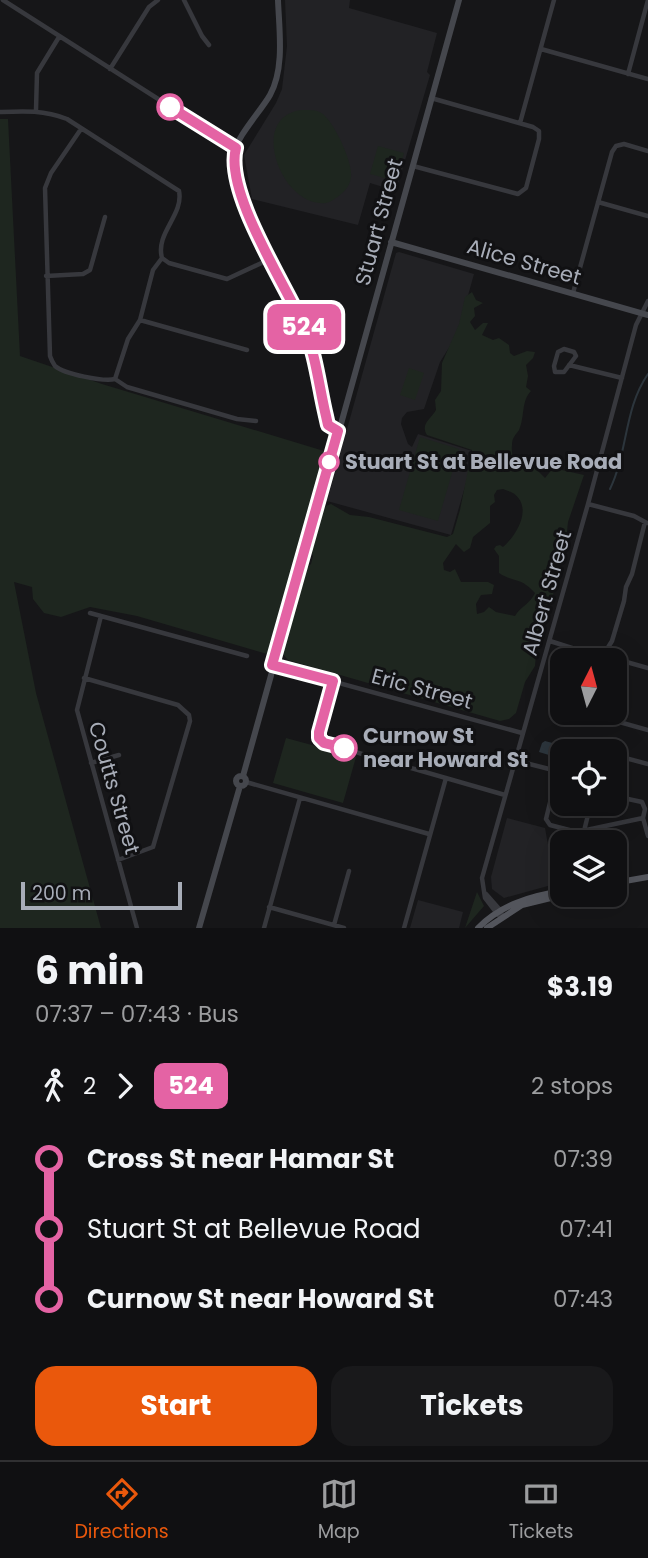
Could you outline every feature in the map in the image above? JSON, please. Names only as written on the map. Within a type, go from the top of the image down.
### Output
[{"type":"main road","points":[[627,881],[648,877]]},
{"type":"main road","points":[[478,928],[531,897],[550,893]]},
{"type":"main road","points":[[487,928],[500,914],[550,898]]},
{"type":"street","points":[[3,0],[236,148]]},
{"type":"street","points":[[110,69],[149,7],[158,0]]},
{"type":"street","points":[[184,0],[209,45]]},
{"type":"street","points":[[278,0],[279,40],[275,81],[270,95],[236,148],[234,160],[242,198],[305,329],[328,425],[338,431]]},
{"type":"street","name":"Stuart Street","points":[[199,928],[230,814],[243,782],[272,665],[458,0]]},
{"type":"street","points":[[520,123],[554,0]]},
{"type":"street","points":[[628,74],[648,0]]},
{"type":"street","points":[[36,110],[37,73],[59,37]]},
{"type":"street","points":[[541,49],[648,79]]},
{"type":"street","points":[[412,166],[513,194],[520,193],[526,187],[540,133],[536,128],[431,98]]},
{"type":"street","points":[[0,112],[36,110],[67,119],[179,191],[178,208],[165,231],[160,251],[162,258],[169,263],[227,279],[270,259]]},
{"type":"street","points":[[81,129],[51,173],[45,188],[50,356],[54,365],[103,381],[115,379],[127,387],[237,419],[256,421]]},
{"type":"street","points":[[573,293],[612,152],[616,146],[624,144],[648,151]]},
{"type":"street","points":[[598,202],[648,216]]},
{"type":"street","points":[[46,276],[83,274],[90,270],[105,217]]},
{"type":"street","name":"Alice Street","points":[[391,242],[644,314]]},
{"type":"street","points":[[115,379],[128,339],[140,320],[153,270],[162,258]]},
{"type":"street","name":"Albert Street","points":[[500,914],[485,898],[482,878],[622,379],[648,301]]},
{"type":"street","points":[[140,320],[247,350]]},
{"type":"street","points":[[564,349],[576,354],[569,365],[564,372],[554,370],[559,350],[564,349]]},
{"type":"street","points":[[569,365],[622,379]]},
{"type":"street","points":[[588,504],[647,522],[610,648]]},
{"type":"street","points":[[90,613],[247,656]]},
{"type":"street","name":"Coutts Street","points":[[101,616],[77,710],[137,928]]},
{"type":"street","points":[[550,641],[575,648]]},
{"type":"street","points":[[627,662],[648,668]]},
{"type":"street","name":"Eric Street","points":[[272,665],[522,733]]},
{"type":"street","points":[[84,678],[178,705],[189,715],[190,721],[153,847],[118,860]]},
{"type":"street","points":[[333,681],[319,732],[319,738],[324,743],[505,795]]},
{"type":"street","points":[[627,724],[648,730]]},
{"type":"street","points":[[91,763],[119,755]]},
{"type":"street","points":[[627,758],[648,764]]},
{"type":"street","points":[[514,760],[550,768]]},
{"type":"street","points":[[404,928],[446,778]]},
{"type":"street","points":[[243,782],[429,834]]},
{"type":"street","points":[[264,928],[300,798]]},
{"type":"street","points":[[627,799],[642,802],[647,809],[643,818],[648,836]]},
{"type":"street","points":[[550,811],[547,823],[567,830]]},
{"type":"street","points":[[589,830],[643,818]]},
{"type":"street","points":[[334,925],[349,871]]},
{"type":"street","points":[[270,907],[344,928]]},
{"type":"shaded area","points":[[285,0],[350,0],[349,8],[437,33],[427,72],[430,75],[396,191],[370,183],[358,225],[252,199],[244,155],[282,89],[287,46]]},
{"type":"shaded area","points":[[302,110],[323,114],[342,143],[349,162],[349,185],[340,195],[326,203],[310,201],[296,191],[284,177],[277,161],[274,143],[276,128],[285,116]]},
{"type":"shaded area","points":[[0,119],[8,119],[20,356],[102,384],[324,451],[267,654],[137,616],[90,607],[61,617],[44,613],[33,599],[32,587],[14,582],[36,693],[101,928],[0,928]]},
{"type":"shaded area","points":[[378,146],[404,153],[396,181],[370,174]]},
{"type":"shaded area","points":[[396,253],[474,274],[457,335],[440,362],[424,409],[407,412],[401,424],[408,444],[412,447],[418,434],[475,452],[451,535],[327,501]]},
{"type":"shaded area","points":[[472,292],[476,300],[483,303],[474,308],[475,316],[470,322],[475,330],[483,323],[488,323],[482,335],[493,340],[499,338],[509,345],[510,353],[514,356],[527,351],[535,352],[526,365],[526,387],[531,391],[526,399],[519,430],[512,442],[512,454],[517,467],[525,468],[529,460],[538,460],[541,464],[538,471],[545,478],[553,468],[584,475],[568,522],[565,552],[554,592],[539,623],[535,666],[525,682],[516,713],[509,719],[500,721],[288,660],[282,653],[305,570],[311,564],[314,530],[326,506],[331,504],[350,515],[369,517],[447,537],[453,534],[472,450],[427,435],[425,428],[436,410],[435,400],[441,391],[442,363],[459,324],[465,297]],"holes":[[[503,489],[519,499],[522,513],[513,536],[503,547],[500,545],[494,549],[499,556],[499,573],[525,584],[535,593],[515,616],[496,612],[489,607],[477,614],[476,604],[481,595],[492,594],[494,585],[488,582],[461,582],[455,569],[450,572],[444,570],[443,563],[456,544],[464,552],[470,548],[473,537],[490,523],[490,506],[495,502],[494,495],[497,490]]]},
{"type":"shaded area","points":[[409,368],[424,373],[415,400],[400,395]]},
{"type":"shaded area","points":[[420,437],[459,449],[438,521],[399,510]]},
{"type":"shaded area","points":[[286,738],[356,757],[343,803],[273,783]]},
{"type":"shaded area","points":[[550,742],[550,755],[539,752],[542,743]]},
{"type":"shaded area","points":[[507,818],[545,828],[550,856],[550,885],[504,898],[492,889],[491,877]]},
{"type":"shaded area","points":[[477,892],[484,906],[465,928]]},
{"type":"shaded area","points":[[418,900],[463,912],[459,928],[410,928]]},
{"type":"waterway","points":[[610,489],[616,475],[634,401],[648,374]]},
{"type":"bus line","name":"524","points":[[170,107],[236,148],[234,160],[242,198],[305,329],[328,425],[338,431],[272,665],[333,681],[319,738],[324,743],[344,748]]},
{"type":"place","name":"Stuart St at Bellevue Road","points":[[329,462]]},
{"type":"place","name":"Curnow St near Howard St","points":[[344,748]]}]
